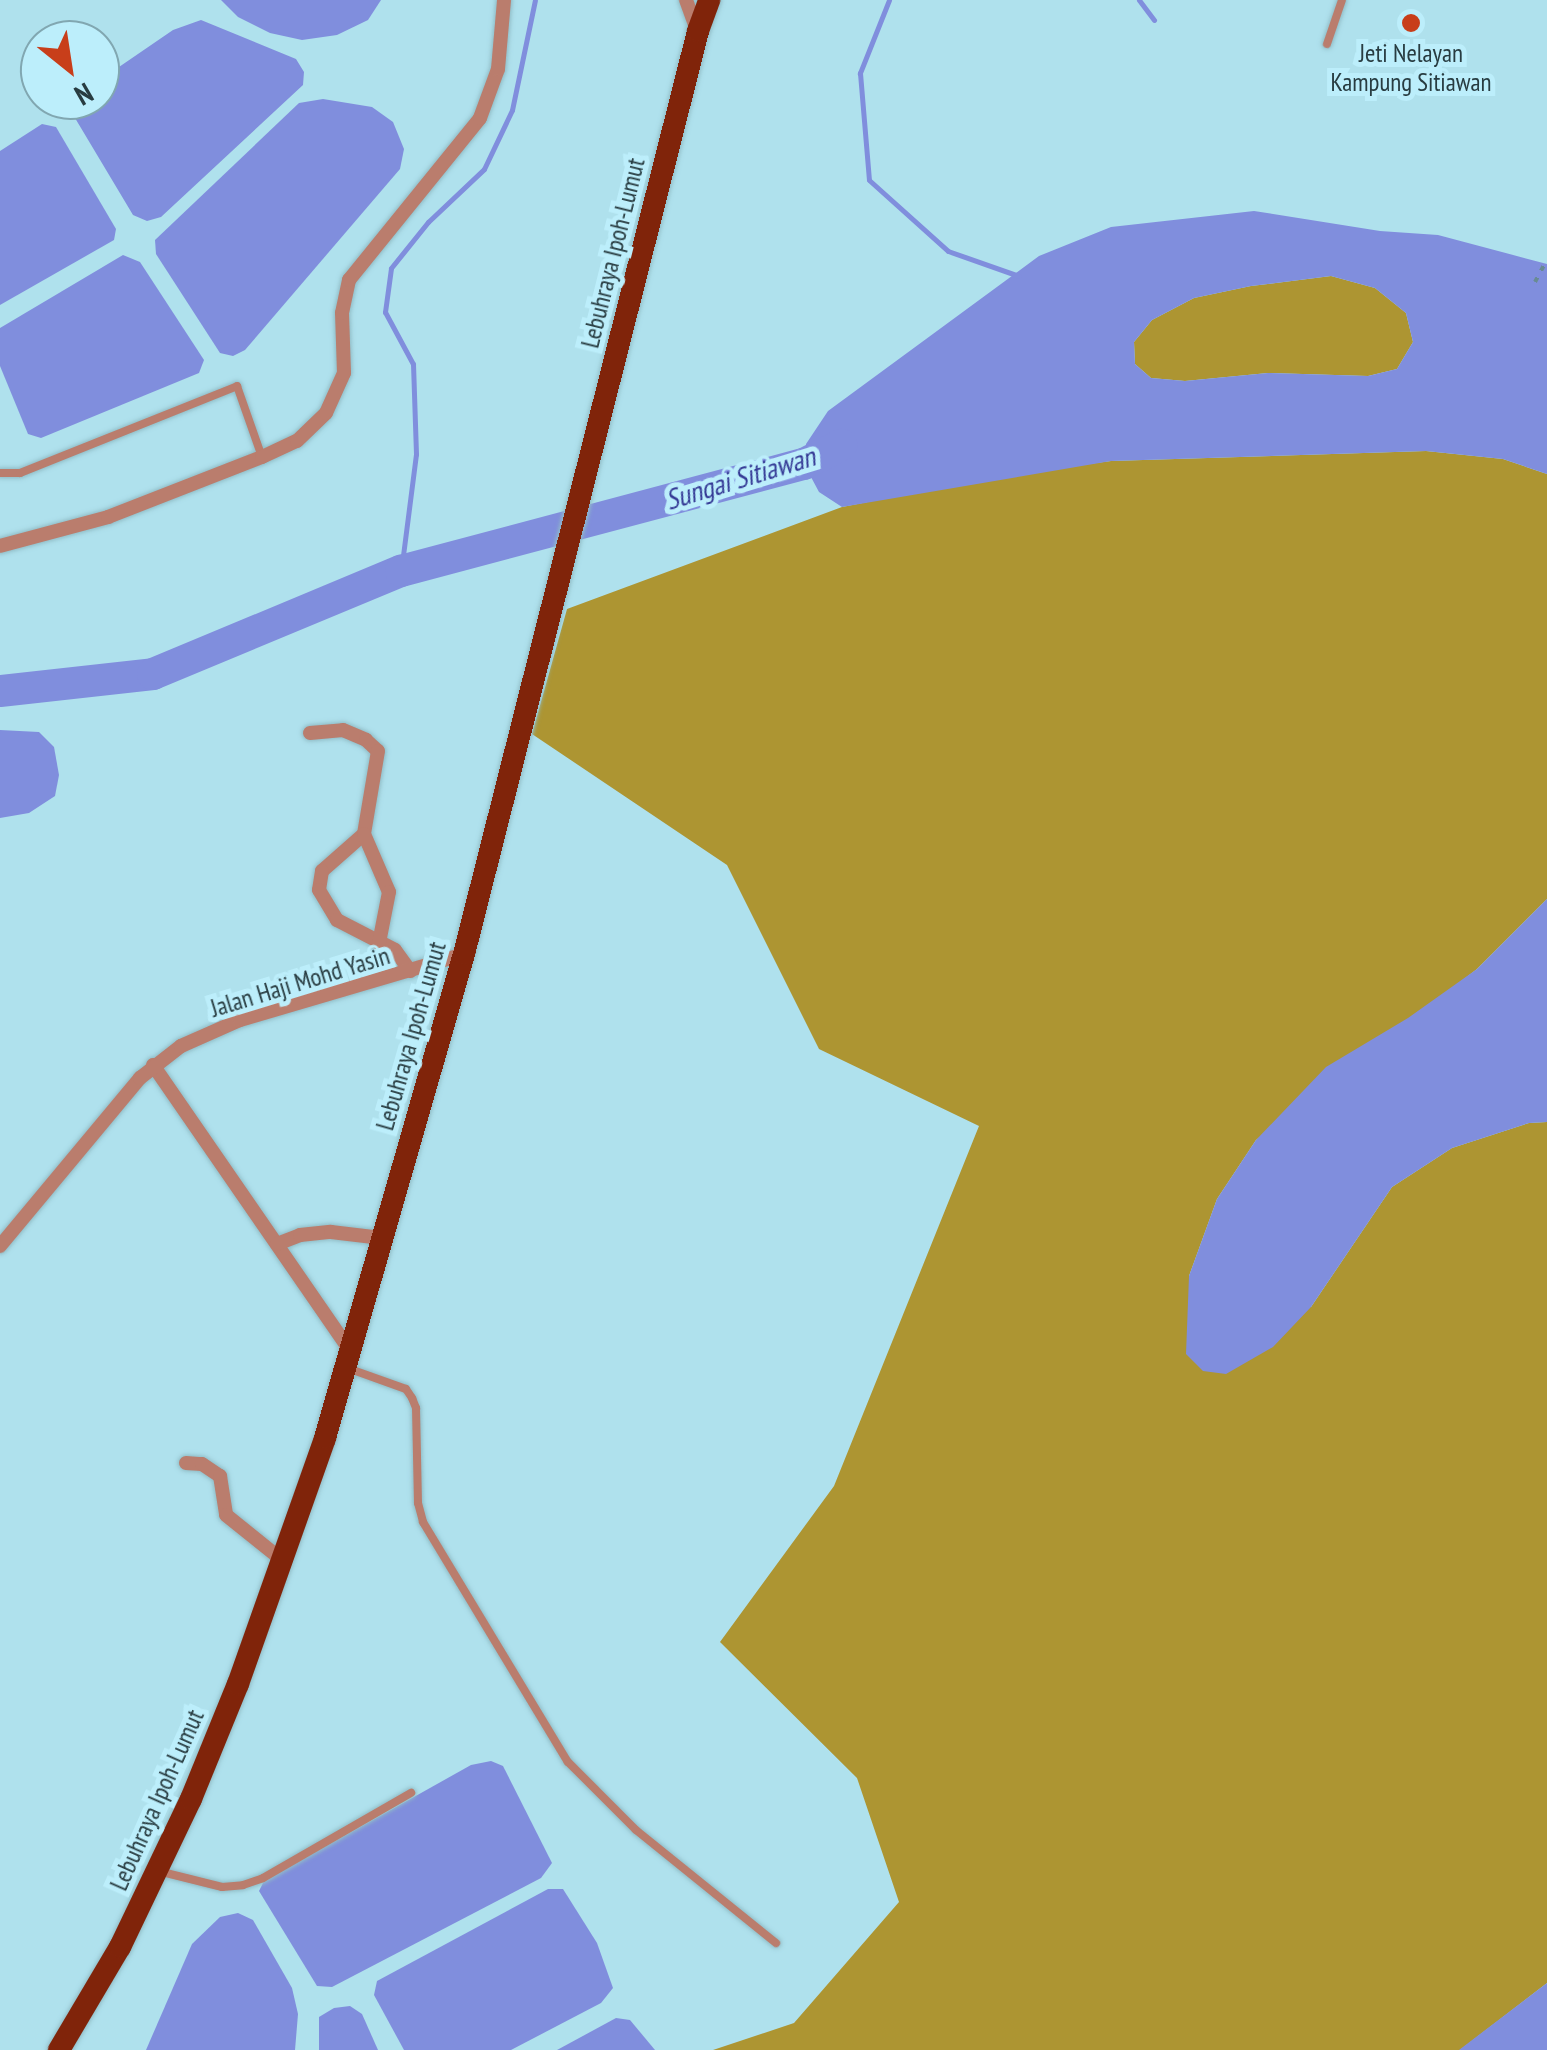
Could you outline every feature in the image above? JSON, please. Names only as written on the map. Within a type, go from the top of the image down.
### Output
[{"type":"highway","points":[[698,32],[699,0]]},
{"type":"highway","name":"Lebuhraya Ipoh-Lumut","points":[[59,2050],[157,1871],[238,1684],[348,1360],[464,954],[698,32],[710,0]]},
{"type":"street","points":[[0,546],[46,537],[108,517],[262,457],[297,441],[326,414],[344,373],[342,313],[349,280],[480,118],[498,69],[504,0]]},
{"type":"street","points":[[686,0],[698,32]]},
{"type":"street","points":[[310,733],[343,730],[366,740],[378,751],[364,834],[390,892],[379,943]]},
{"type":"street","points":[[364,834],[322,871],[319,890],[337,920],[395,950],[410,971]]},
{"type":"street","name":"Jalan Haji Mohd Yasin","points":[[0,1246],[154,1066],[182,1046],[240,1020],[464,954]]},
{"type":"street","points":[[154,1066],[277,1244],[348,1360]]},
{"type":"street","points":[[277,1244],[300,1235],[331,1232],[382,1238]]},
{"type":"street","points":[[186,1464],[202,1464],[220,1476],[226,1515],[282,1560]]},
{"type":"lane","points":[[1327,44],[1342,0]]},
{"type":"lane","points":[[0,473],[20,473],[237,386],[262,457]]},
{"type":"lane","points":[[348,1360],[406,1389],[412,1398],[416,1408],[418,1503],[423,1522],[568,1762],[636,1830],[776,1942]]},
{"type":"lane","points":[[157,1871],[222,1888],[243,1885],[264,1878],[411,1794]]},
{"type":"path","points":[[1534,282],[1545,263]]},
{"type":"shaded area","points":[[1331,276],[1375,288],[1406,313],[1413,342],[1397,369],[1368,376],[1268,373],[1185,381],[1151,378],[1135,364],[1134,342],[1152,320],[1194,298]]},
{"type":"shaded area","points":[[1426,451],[1503,459],[1547,474],[1547,899],[1477,969],[1256,1140],[1217,1199],[1189,1276],[1311,1307],[1392,1187],[1452,1148],[1529,1123],[1547,1122],[1547,1983],[1460,2050],[713,2050],[794,2023],[899,1902],[857,1778],[720,1642],[834,1486],[979,1126],[819,1049],[727,865],[532,734],[567,609],[842,507],[1005,475],[1111,461]]},
{"type":"water","points":[[221,0],[381,0],[368,20],[337,35],[302,40],[270,33],[238,17]]},
{"type":"water","points":[[201,20],[296,59],[304,72],[303,85],[161,217],[147,221],[133,215],[76,120],[120,120],[120,66],[173,30]]},
{"type":"water","points":[[323,99],[372,107],[393,122],[404,149],[400,169],[245,350],[233,356],[220,353],[156,254],[155,240],[299,103]]},
{"type":"water","points":[[42,124],[56,127],[116,229],[114,240],[0,305],[0,151]]},
{"type":"water","points":[[1254,211],[1380,231],[1438,235],[1547,264],[1547,474],[1503,459],[1426,451],[1111,461],[842,507],[819,492],[804,464],[806,444],[828,411],[1039,256],[1111,227]],"holes":[[[1331,276],[1375,288],[1406,313],[1413,342],[1397,369],[1368,376],[1268,373],[1185,381],[1151,378],[1135,364],[1134,342],[1152,320],[1194,298]]]},
{"type":"water","points":[[123,255],[140,262],[204,360],[199,373],[41,438],[28,434],[0,366],[0,328]]},
{"type":"water","points":[[0,730],[39,732],[54,747],[59,775],[55,796],[29,813],[0,818]]},
{"type":"water","points":[[1547,899],[1547,1122],[1529,1123],[1452,1148],[1392,1187],[1311,1307],[1273,1347],[1226,1374],[1203,1371],[1186,1354],[1189,1276],[1217,1199],[1256,1140],[1326,1067],[1408,1018],[1477,969]]},
{"type":"water","points":[[491,1761],[503,1766],[552,1863],[541,1878],[332,1987],[317,1986],[259,1891],[264,1881],[471,1765]]},
{"type":"water","points":[[548,1889],[563,1889],[597,1943],[613,1988],[601,2003],[511,2050],[404,2050],[374,1995],[377,1981]]},
{"type":"water","points":[[238,1913],[253,1920],[292,1988],[298,2014],[295,2050],[146,2050],[192,1944],[220,1917]]},
{"type":"water","points":[[1547,1983],[1547,2050],[1459,2050]]},
{"type":"water","points":[[350,2006],[362,2014],[378,2050],[319,2050],[319,2017],[334,2008]]},
{"type":"water","points":[[616,2018],[630,2020],[655,2050],[557,2050]]},
{"type":"waterway","points":[[401,571],[416,454],[413,364],[385,312],[391,268],[428,222],[484,169],[512,110],[535,0]]},
{"type":"waterway","points":[[889,0],[860,73],[869,180],[948,251],[1019,276]]},
{"type":"waterway","points":[[1139,0],[1154,20]]},
{"type":"waterway","name":"Sungai Sitiawan","points":[[0,691],[153,674],[401,571],[804,464],[841,445]]},
{"type":"place","name":"Jeti Nelayan Kampung Sitiawan","points":[[1411,23]]}]
